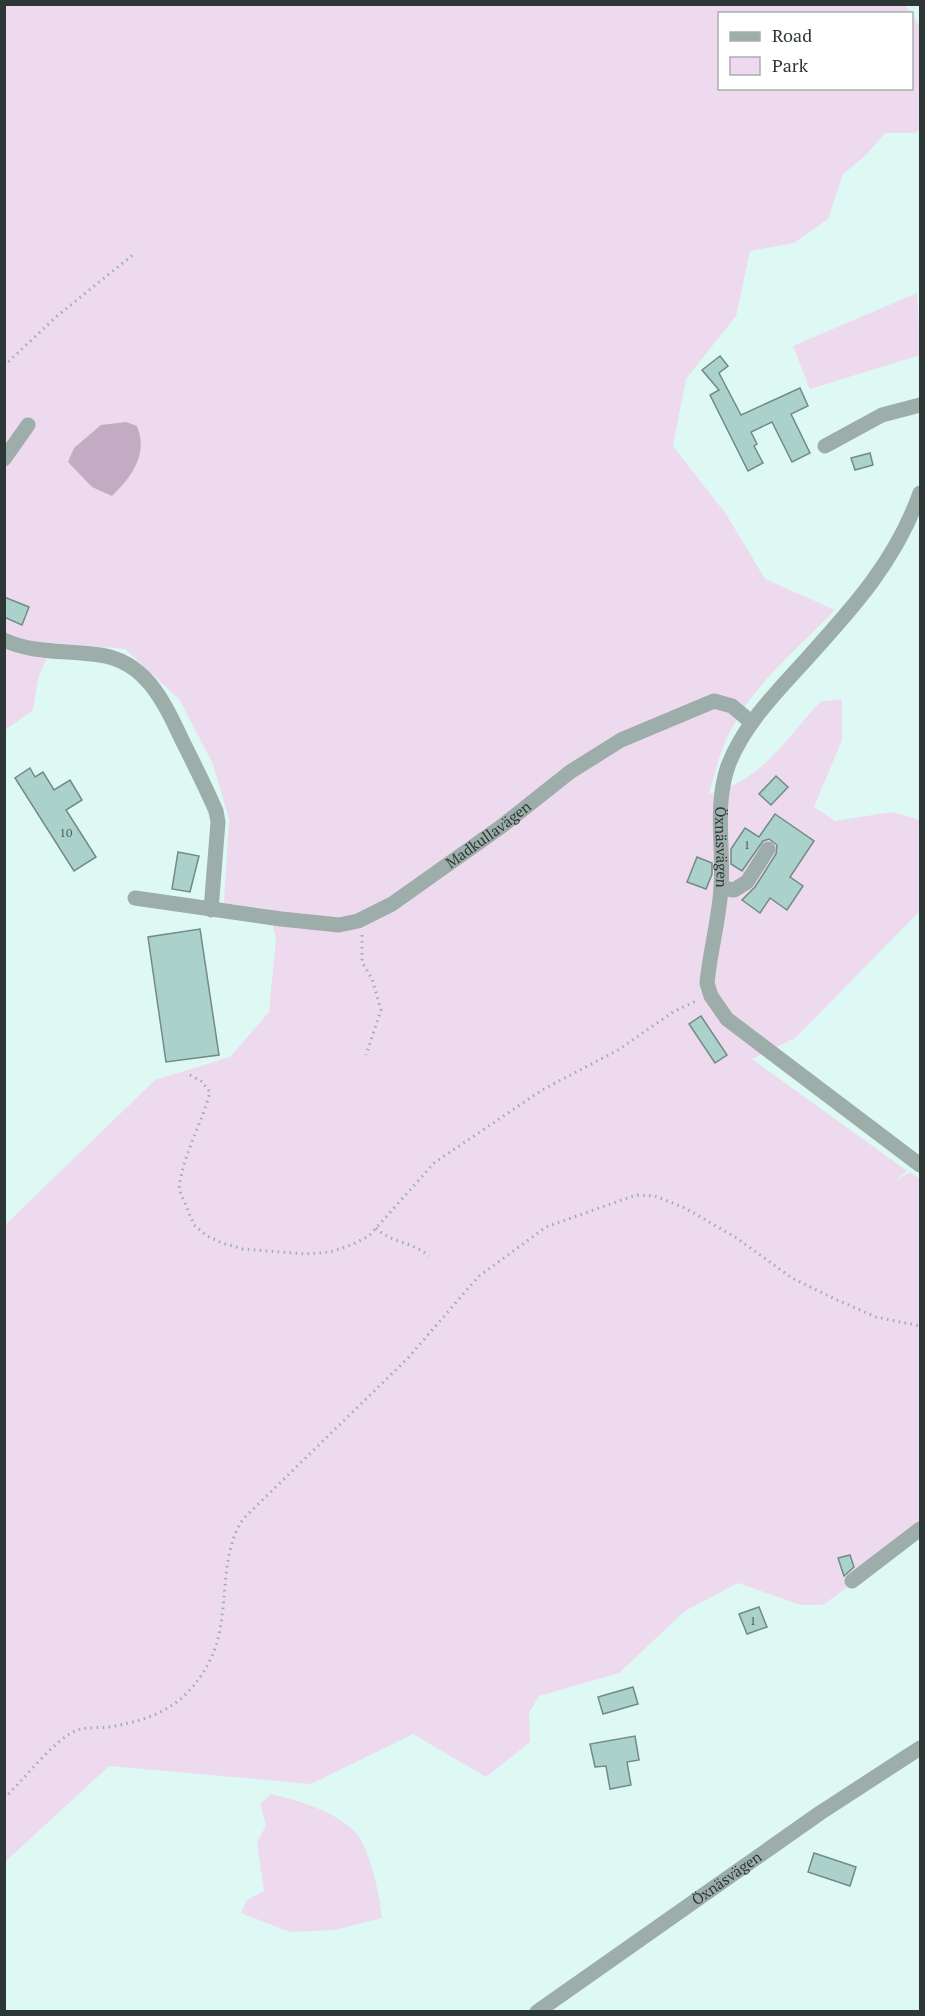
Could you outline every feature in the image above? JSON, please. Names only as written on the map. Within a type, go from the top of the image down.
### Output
[{"type":"street","points":[[825,446],[882,415],[921,405]]},
{"type":"street","points":[[4,459],[28,425]]},
{"type":"street","name":"Öxnäsvägen","points":[[711,996],[707,983],[709,957],[721,888],[718,824],[728,767],[751,722],[849,612],[886,564],[904,535],[921,493]]},
{"type":"street","points":[[4,640],[20,648],[99,655],[125,662],[142,675],[159,694],[216,811],[217,831],[211,910]]},
{"type":"street","name":"Madkullavägen","points":[[135,898],[211,910],[339,925],[358,921],[392,904],[502,826],[570,772],[621,740],[714,701],[732,706],[751,722]]},
{"type":"street","points":[[721,888],[734,890],[747,882],[768,849]]},
{"type":"street","points":[[711,996],[723,1014],[738,1028],[921,1165]]},
{"type":"street","points":[[852,1581],[921,1529]]},
{"type":"street","name":"Öxnäsvägen","points":[[537,2012],[820,1813],[921,1748]]},
{"type":"path","points":[[4,366],[42,329],[134,254]]},
{"type":"path","points":[[358,921],[363,939],[362,962],[372,979],[381,1010],[366,1055]]},
{"type":"path","points":[[190,1075],[201,1081],[210,1092],[188,1149],[186,1168],[179,1189],[192,1220],[199,1230],[222,1243],[243,1249],[306,1254],[330,1252],[369,1236],[434,1163],[542,1090],[618,1050],[673,1012],[711,996]]},
{"type":"path","points":[[4,1798],[57,1745],[76,1730],[141,1721],[180,1702],[199,1678],[212,1655],[231,1550],[236,1529],[243,1519],[408,1358],[478,1277],[546,1227],[636,1196],[655,1196],[685,1208],[735,1238],[792,1278],[876,1317],[921,1326]]},
{"type":"path","points":[[376,1228],[386,1238],[408,1243],[429,1256]]},
{"type":"green space","points":[[904,4],[910,12],[718,12],[718,90],[913,90],[913,16],[920,27],[920,128],[916,133],[885,133],[866,155],[843,174],[828,219],[794,243],[750,251],[736,316],[686,379],[673,446],[726,514],[765,579],[835,610],[780,664],[744,708],[719,758],[709,794],[728,788],[758,769],[820,702],[842,699],[842,740],[814,807],[835,821],[892,812],[920,820],[920,911],[795,1038],[752,1059],[907,1171],[894,1182],[910,1172],[920,1179],[920,1534],[823,1605],[801,1605],[738,1583],[685,1611],[619,1673],[539,1696],[529,1713],[530,1742],[486,1777],[413,1734],[311,1784],[109,1766],[5,1862],[5,1225],[155,1080],[230,1057],[269,1012],[276,939],[269,909],[224,903],[229,819],[213,764],[179,699],[125,649],[53,643],[38,678],[33,710],[5,730],[4,5]],"holes":[[[101,425],[111,425],[112,496],[105,492]]]},
{"type":"green space","points":[[917,293],[920,355],[810,389],[793,346]]},
{"type":"green space","points":[[271,1794],[328,1813],[348,1825],[356,1833],[370,1861],[382,1918],[335,1930],[290,1932],[241,1913],[247,1900],[264,1891],[257,1843],[266,1825],[260,1804]]},
{"type":"shaded area","points":[[126,422],[137,426],[141,446],[132,472],[112,496],[92,487],[68,462],[74,448],[101,425]]},
{"type":"building","points":[[720,356],[728,366],[719,373],[741,415],[800,388],[808,406],[791,414],[810,453],[792,462],[772,422],[751,432],[757,444],[754,446],[763,463],[748,471],[710,395],[719,390],[702,370]]},
{"type":"building","points":[[870,453],[873,465],[855,470],[851,458]]},
{"type":"building","points":[[4,597],[29,607],[22,625],[4,617]]},
{"type":"building","points":[[30,768],[35,777],[43,772],[54,790],[70,780],[82,800],[66,810],[96,857],[74,871],[15,778]]},
{"type":"building","points":[[776,776],[788,787],[771,805],[759,794]]},
{"type":"building","points":[[775,814],[814,841],[790,877],[803,886],[787,910],[770,898],[760,913],[742,900],[755,887],[776,854],[777,845],[769,839],[763,841],[742,871],[731,864],[731,849],[745,828],[759,837]]},
{"type":"building","points":[[178,852],[199,856],[190,892],[172,889]]},
{"type":"building","points":[[697,857],[712,863],[712,874],[706,889],[687,882]]},
{"type":"building","points":[[200,929],[219,1055],[166,1062],[148,937]]},
{"type":"building","points":[[701,1016],[727,1055],[715,1063],[689,1024]]},
{"type":"building","points":[[850,1555],[854,1567],[844,1576],[838,1558]]},
{"type":"building","points":[[759,1607],[767,1627],[747,1634],[739,1614]]},
{"type":"building","points":[[633,1687],[638,1704],[603,1714],[598,1697]]},
{"type":"building","points":[[635,1736],[639,1760],[627,1762],[631,1785],[610,1789],[606,1766],[595,1767],[590,1744]]},
{"type":"building","points":[[814,1853],[856,1867],[850,1886],[808,1872]]}]
